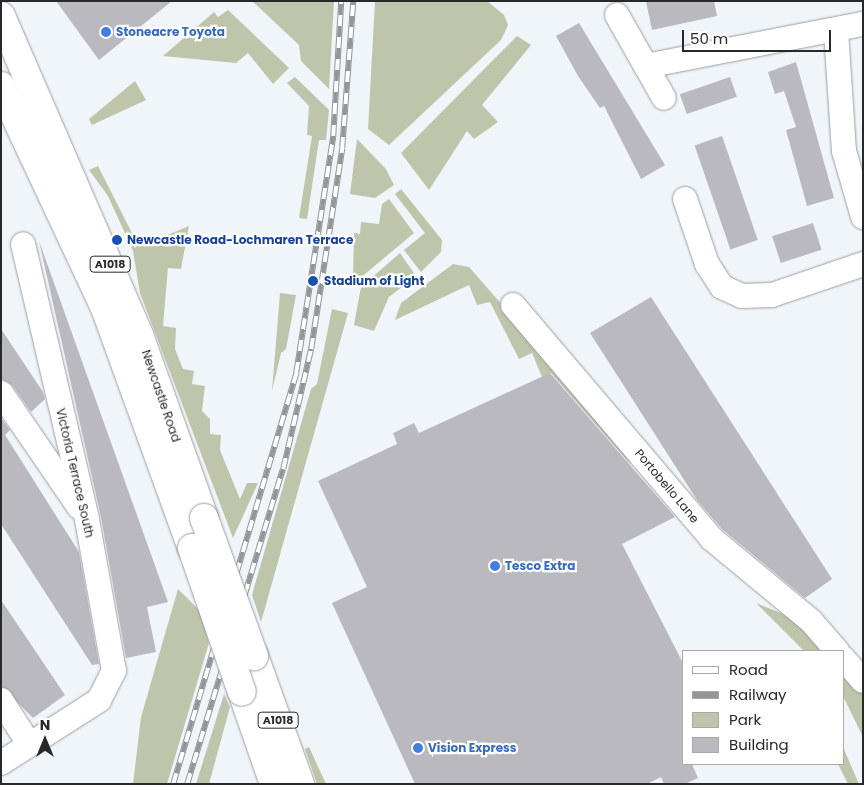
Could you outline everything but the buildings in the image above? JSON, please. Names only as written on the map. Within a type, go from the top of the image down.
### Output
[{"type":"highway","name":"Newcastle Road","points":[[1,16],[139,335],[300,784]]},
{"type":"highway","name":"A1018","points":[[1,86],[105,308],[192,548],[274,784]]},
{"type":"street","points":[[617,15],[664,98]]},
{"type":"street","points":[[646,66],[836,31],[863,24]]},
{"type":"street","points":[[836,31],[844,151],[863,217]]},
{"type":"street","points":[[685,199],[707,264],[722,287],[742,296],[772,295],[863,264]]},
{"type":"street","name":"Victoria Terrace South","points":[[23,244],[87,519],[114,671],[99,700],[29,744]]},
{"type":"street","name":"Portobello Lane","points":[[513,305],[712,539],[811,621],[836,650]]},
{"type":"street","points":[[1,393],[87,519]]},
{"type":"street","points":[[844,659],[863,681]]},
{"type":"street","points":[[1,700],[29,744],[1,763]]},
{"type":"green space","points":[[252,1],[334,1],[329,89],[301,61],[299,45]]},
{"type":"green space","points":[[375,1],[487,1],[504,15],[508,25],[501,40],[389,145],[368,129]]},
{"type":"green space","points":[[228,10],[289,68],[273,84],[248,53],[236,63],[163,56],[214,12],[218,17]]},
{"type":"green space","points":[[517,36],[531,45],[482,105],[498,122],[474,139],[467,131],[429,190],[401,153]]},
{"type":"green space","points":[[295,77],[329,110],[326,140],[319,140],[307,219],[299,218],[312,136],[307,135],[309,106],[287,83]]},
{"type":"green space","points":[[135,81],[146,100],[92,125],[89,119]]},
{"type":"green space","points":[[357,139],[386,169],[394,185],[375,198],[350,194]]},
{"type":"green space","points":[[98,166],[139,247],[189,226],[181,269],[168,268],[163,326],[176,328],[175,349],[183,369],[194,371],[192,384],[205,386],[202,411],[210,419],[210,434],[221,435],[220,450],[240,499],[247,483],[258,483],[233,538],[140,293],[133,251],[108,196],[89,170]]},
{"type":"green space","points":[[401,189],[442,240],[441,252],[421,272],[404,250],[425,233],[395,194]]},
{"type":"green space","points":[[389,199],[414,233],[353,284],[354,233],[360,234],[361,222],[379,224],[382,204]]},
{"type":"green space","points":[[400,253],[416,276],[389,297],[374,331],[354,325],[361,287]]},
{"type":"green space","points":[[453,264],[469,267],[612,430],[631,465],[551,373],[542,377],[532,353],[519,359],[490,302],[477,305],[469,285],[395,320],[401,303]]},
{"type":"green space","points":[[280,293],[296,295],[286,349],[281,353],[272,391]]},
{"type":"green space","points":[[332,309],[348,313],[261,622],[252,595],[311,389],[317,384]]},
{"type":"green space","points":[[178,589],[199,610],[209,643],[167,784],[133,784],[141,717]]},
{"type":"green space","points":[[756,603],[801,621],[827,650],[803,650]]},
{"type":"green space","points":[[844,669],[863,691],[863,737],[844,698]]},
{"type":"green space","points":[[224,694],[230,707],[209,784],[196,784]]},
{"type":"green space","points":[[309,747],[326,784],[317,784],[305,749]]},
{"type":"green space","points":[[844,749],[859,784],[848,784],[838,765],[844,765]]},
{"type":"railway","points":[[173,784],[296,373],[333,136],[341,1]]},
{"type":"railway","points":[[187,784],[283,469],[311,349],[342,148],[353,1]]},
{"type":"place","name":"Stoneacre Toyota","points":[[106,32]]},
{"type":"place","name":"Newcastle Road-Lochmaren Terrace","points":[[117,240]]},
{"type":"place","name":"Stadium of Light","points":[[313,281]]},
{"type":"place","name":"Tesco Extra","points":[[495,566]]},
{"type":"place","name":"Vision Express","points":[[418,748]]}]
